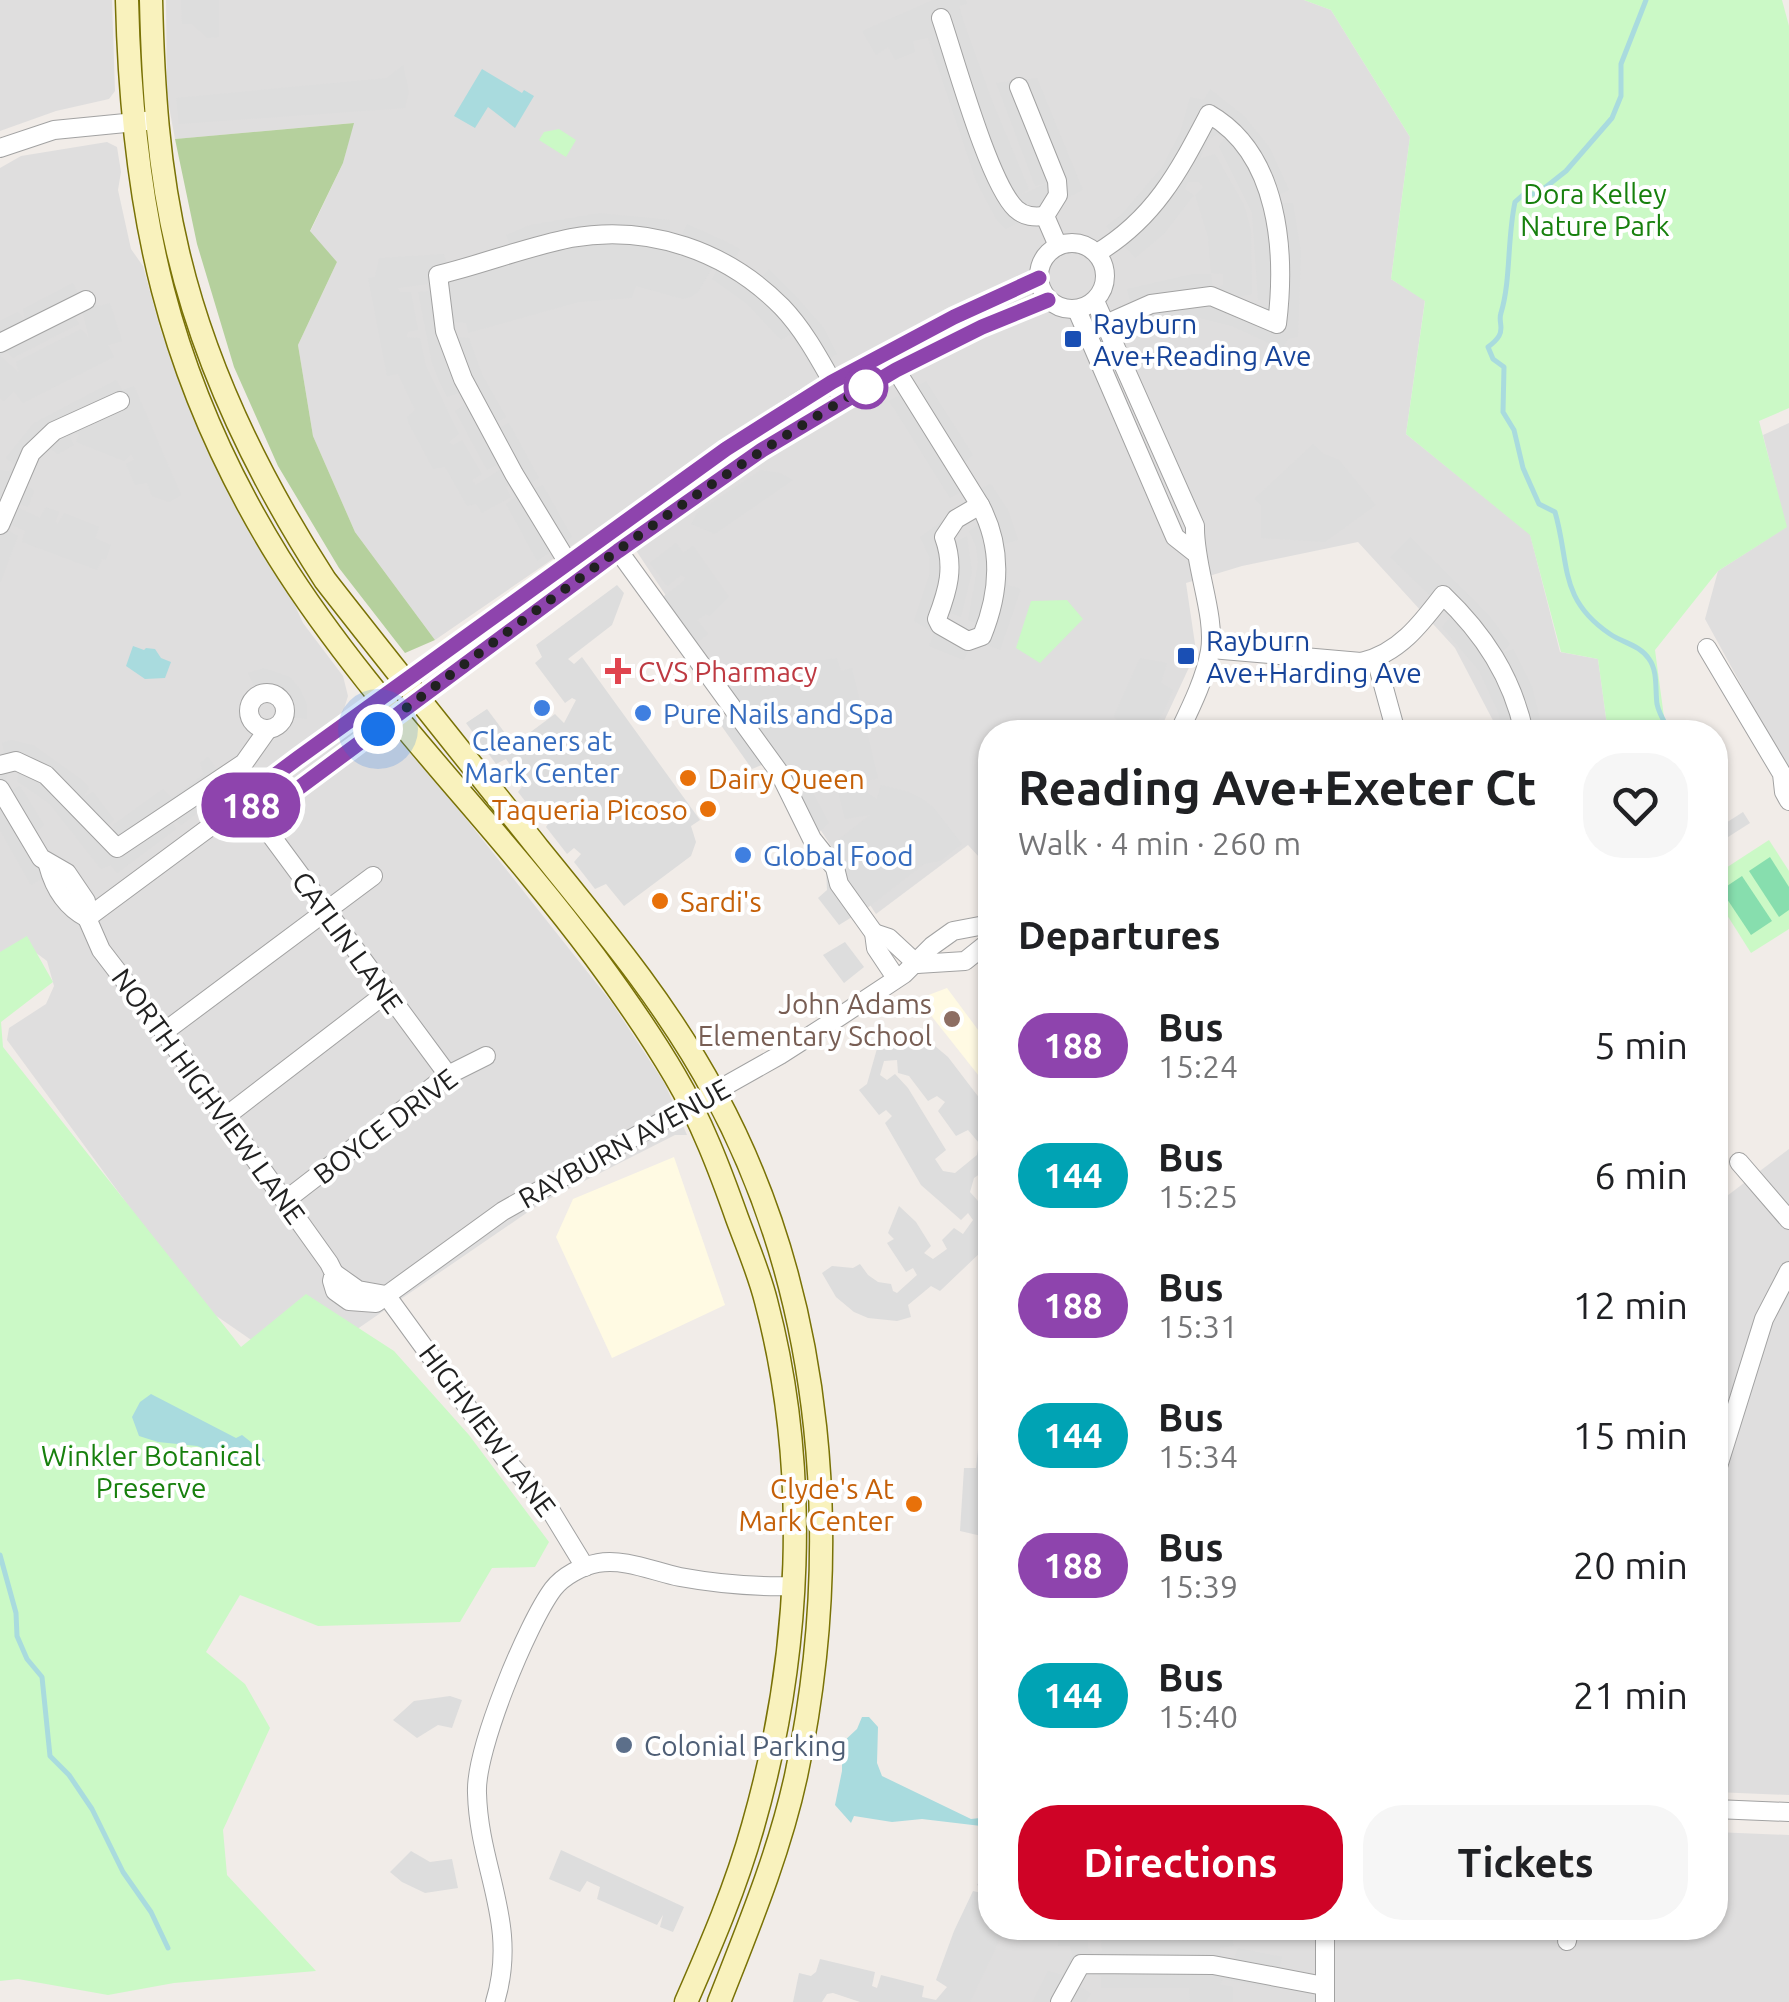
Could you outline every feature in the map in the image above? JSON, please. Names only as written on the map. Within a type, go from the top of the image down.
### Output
[{"type":"main road","points":[[127,0],[144,121],[152,250],[186,369],[223,454],[305,597],[389,706],[578,934],[676,1076],[730,1198],[766,1299],[791,1459],[794,1586],[780,1702],[763,1791],[739,1872],[686,2002]]},
{"type":"main road","points":[[151,0],[144,121],[200,324],[248,442],[325,580],[658,1001],[714,1092],[738,1142],[780,1257],[818,1437],[821,1492],[815,1647],[796,1778],[765,1881],[719,2002]]},
{"type":"street","points":[[941,18],[989,160],[1011,204],[1020,213],[1045,216]]},
{"type":"street","points":[[1019,88],[1057,182],[1058,195],[1045,216]]},
{"type":"street","points":[[1097,254],[1122,238],[1174,181],[1209,114],[1227,124],[1253,153],[1267,189],[1278,237],[1277,324],[1211,296],[1151,304],[1106,324]]},
{"type":"street","points":[[0,148],[54,130],[144,121]]},
{"type":"street","points":[[1045,216],[1058,246]]},
{"type":"street","points":[[580,580],[494,440],[463,378],[445,331],[438,275],[574,238],[641,236],[669,240],[718,259],[782,308],[808,340],[842,400]]},
{"type":"street","points":[[1079,244],[1097,254],[1106,272],[1106,282],[1095,301],[1076,310],[1048,300],[1039,278],[1043,260],[1058,246],[1079,244]]},
{"type":"street","points":[[87,918],[226,815],[273,806],[389,706],[568,564],[726,449],[832,382],[954,317],[1039,278]]},
{"type":"street","points":[[0,343],[86,300]]},
{"type":"street","points":[[411,690],[580,580],[762,450],[842,400],[982,327],[1048,300]]},
{"type":"street","points":[[1095,301],[1196,526],[1194,552],[1211,649],[1185,720]]},
{"type":"street","points":[[1076,310],[1175,536],[1194,552]]},
{"type":"street","points":[[886,353],[980,506],[994,536],[998,561],[990,618],[982,636],[968,641],[940,625],[937,619],[949,586],[951,563],[944,537],[956,519],[980,506]]},
{"type":"street","points":[[0,525],[31,453],[54,431],[120,402]]},
{"type":"street","points":[[606,535],[778,772],[812,839],[830,860],[896,978]]},
{"type":"street","points":[[1211,649],[1361,662],[1376,659],[1411,634],[1443,595],[1500,665],[1520,720]]},
{"type":"street","points":[[1707,648],[1782,774],[1789,801]]},
{"type":"street","points":[[1376,659],[1393,720]]},
{"type":"street","points":[[250,808],[258,788],[298,758],[389,706]]},
{"type":"street","points":[[0,765],[16,761],[46,775],[117,848],[236,766],[235,758],[266,727],[312,776]]},
{"type":"street","name":"NORTH HIGHVIEW LANE","points":[[0,789],[40,858],[48,865],[53,883],[74,910],[87,918],[101,950],[286,1200],[334,1273],[358,1290],[386,1295]]},
{"type":"street","name":"CATLIN LANE","points":[[250,808],[448,1075]]},
{"type":"street","points":[[164,1032],[373,876]]},
{"type":"street","name":"RAYBURN AVENUE","points":[[386,1295],[503,1210],[780,1056],[916,964],[932,946],[954,932],[978,927]]},
{"type":"street","points":[[874,933],[889,938],[916,964],[965,962],[978,951]]},
{"type":"street","points":[[225,1118],[385,994]]},
{"type":"street","name":"BOYCE DRIVE","points":[[286,1200],[448,1075],[486,1056]]},
{"type":"street","points":[[1738,1162],[1789,1220]]},
{"type":"street","points":[[1728,1435],[1764,1320],[1789,1271]]},
{"type":"street","name":"HIGHVIEW LANE","points":[[386,1295],[506,1460],[550,1508],[585,1567]]},
{"type":"street","points":[[495,2002],[504,1958],[502,1919],[482,1841],[476,1789],[478,1770],[488,1734],[537,1618],[555,1587],[568,1575],[602,1562],[713,1582],[794,1586]]},
{"type":"street","points":[[1728,1810],[1789,1812]]},
{"type":"street","points":[[1060,2002],[1080,1964],[1213,1965],[1324,1994],[1325,1940]]},
{"type":"shaded area","points":[[0,0],[112,0],[115,91],[109,99],[56,111],[0,131]]},
{"type":"shaded area","points":[[166,0],[1304,0],[1331,10],[1410,137],[1391,279],[1425,300],[1406,434],[1530,534],[1560,652],[1598,659],[1606,720],[1493,720],[1455,648],[1358,542],[1242,566],[1186,583],[1195,644],[1192,661],[1165,720],[978,720],[978,856],[968,845],[876,914],[614,517],[435,640],[355,532],[313,436],[298,345],[337,262],[310,232],[343,163],[353,123],[175,139],[167,96]]},
{"type":"shaded area","points":[[181,0],[219,0],[219,37],[208,38],[192,24],[182,24]]},
{"type":"shaded area","points":[[933,0],[966,0],[967,4],[959,6],[963,20],[1029,189],[1017,197],[1049,182],[1035,186],[996,83],[1037,78],[1083,190],[1006,229],[996,219],[976,181],[928,38],[913,41],[915,52],[895,60],[888,47],[876,55],[862,31]]},
{"type":"shaded area","points":[[403,65],[409,91],[405,108],[179,124],[176,98],[387,78]]},
{"type":"shaded area","points":[[1210,89],[1244,116],[1270,148],[1289,190],[1280,194],[1280,203],[1293,203],[1301,252],[1298,337],[1288,339],[1282,349],[1232,326],[1192,316],[1141,331],[1135,322],[1127,289],[1192,274],[1211,274],[1213,289],[1223,285],[1223,274],[1211,273],[1208,237],[1195,195],[1203,187],[1199,182],[1188,182],[1185,189],[1194,195],[1164,234],[1135,258],[1106,226],[1121,215],[1162,167],[1180,133],[1190,97],[1204,100]],"holes":[[[1217,134],[1224,138],[1219,147],[1252,213],[1258,300],[1268,300],[1267,308],[1239,297],[1252,294],[1251,230],[1244,205],[1215,154],[1200,159],[1208,140]]]},
{"type":"shaded area","points":[[107,142],[117,147],[121,172],[118,190],[131,249],[143,266],[160,328],[192,416],[233,501],[303,623],[343,676],[348,696],[343,712],[363,733],[382,717],[436,781],[612,1003],[665,1084],[687,1135],[675,1135],[541,1203],[296,1371],[202,1306],[7,1040],[9,1028],[46,1004],[54,986],[47,961],[31,949],[0,963],[0,168],[21,156]]},
{"type":"shaded area","points":[[599,213],[670,220],[670,233],[681,236],[687,224],[740,249],[734,260],[760,278],[769,269],[824,328],[837,354],[813,369],[791,334],[781,340],[747,304],[712,279],[716,271],[713,267],[698,292],[683,299],[636,286],[632,298],[579,302],[468,333],[466,323],[455,322],[456,337],[469,338],[482,374],[506,417],[496,423],[498,428],[509,423],[539,478],[529,484],[533,489],[543,485],[572,537],[537,561],[506,504],[515,497],[509,485],[506,487],[511,497],[482,513],[476,504],[467,506],[445,467],[433,469],[408,422],[407,417],[415,410],[398,374],[387,376],[368,278],[375,277],[379,258],[444,254],[447,265],[510,247],[506,235],[530,225]],"holes":[[[428,284],[429,291],[418,292],[439,381],[447,397],[460,393],[465,404],[455,411],[487,470],[497,465],[501,469],[476,485],[472,480],[482,474],[462,440],[453,445],[449,442],[459,434],[426,366],[420,338],[406,337],[408,332],[418,330],[411,292],[400,292],[398,288]]]},
{"type":"shaded area","points":[[73,283],[77,292],[99,306],[110,303],[122,341],[108,345],[114,357],[23,403],[14,391],[4,401],[0,398],[0,356],[0,321],[18,312],[25,321],[23,309]],"holes":[[[83,314],[89,338],[81,329],[16,362],[19,373],[0,356],[6,350],[13,358],[79,324],[75,317]]]},
{"type":"shaded area","points":[[116,380],[122,390],[134,386],[181,495],[169,502],[152,496],[147,483],[135,485],[126,464],[134,460],[131,454],[124,461],[76,442],[79,435],[73,432],[70,437],[74,445],[58,454],[50,448],[37,461],[25,484],[34,491],[28,507],[17,507],[40,518],[46,507],[59,512],[55,522],[58,524],[64,513],[99,527],[95,538],[111,545],[106,560],[102,559],[97,570],[22,542],[25,531],[12,525],[9,531],[18,536],[0,583],[0,470],[9,471],[15,465],[6,458],[34,423]]},
{"type":"shaded area","points":[[926,381],[973,455],[963,464],[979,489],[991,484],[1008,510],[1018,540],[1005,544],[1008,585],[1021,589],[1000,650],[987,645],[970,648],[964,660],[929,646],[934,633],[914,621],[929,576],[930,559],[920,537],[965,501],[962,491],[950,498],[889,401]],"holes":[[[975,517],[981,522],[969,531],[978,563],[968,620],[978,624],[978,629],[968,633],[949,624],[947,619],[951,613],[961,617],[972,572],[967,536],[955,542],[954,534]]]},
{"type":"shaded area","points":[[1789,423],[1789,772],[1705,619],[1718,571],[1786,527],[1763,435]]},
{"type":"shaded area","points":[[1313,444],[1339,460],[1376,505],[1325,542],[1261,538],[1261,505],[1254,499]]},
{"type":"shaded area","points":[[761,470],[793,480],[715,534],[691,524],[698,512]]},
{"type":"shaded area","points":[[1410,537],[1489,615],[1510,644],[1501,653],[1513,649],[1532,686],[1540,720],[1500,720],[1479,671],[1442,627],[1451,616],[1390,557]]},
{"type":"shaded area","points":[[676,543],[683,553],[693,546],[729,597],[710,616],[706,614],[697,620],[708,634],[683,653],[657,617],[664,596],[685,577],[681,575],[667,586],[650,563]]},
{"type":"shaded area","points":[[617,585],[624,593],[612,625],[568,659],[574,664],[582,657],[700,820],[691,826],[696,842],[691,856],[624,906],[606,884],[595,889],[574,862],[581,854],[574,848],[567,854],[546,827],[552,818],[546,813],[539,819],[518,792],[524,784],[506,759],[496,764],[466,723],[487,709],[520,753],[523,751],[517,742],[555,714],[564,723],[576,700],[565,703],[535,663],[542,657],[536,645]]},
{"type":"shaded area","points":[[837,658],[841,671],[852,668],[878,778],[868,781],[868,793],[877,799],[881,785],[923,799],[962,844],[940,861],[924,864],[839,925],[818,898],[827,890],[826,869],[764,764],[752,769],[718,721],[727,714],[734,684],[731,673]],"holes":[[[846,771],[834,775],[845,819],[870,815],[834,843],[841,852],[838,855],[819,832],[829,823],[811,789],[800,793],[793,780],[798,778],[800,788],[832,784],[832,772]]]},
{"type":"shaded area","points":[[1140,658],[1167,663],[1161,683],[1173,690],[1158,720],[1118,720],[1114,716]]},
{"type":"shaded area","points":[[264,668],[290,677],[307,704],[307,719],[277,715],[277,707],[269,699],[262,705],[248,673]]},
{"type":"shaded area","points":[[11,740],[33,745],[82,780],[89,788],[83,797],[93,792],[114,820],[106,827],[117,836],[113,825],[163,789],[172,798],[204,774],[200,763],[208,757],[230,789],[181,825],[174,818],[171,821],[176,829],[117,873],[111,865],[101,869],[50,804],[17,781],[20,770],[9,770],[5,782],[12,790],[20,786],[44,825],[36,832],[50,855],[41,879],[31,885],[0,830],[0,755],[4,751],[2,743]]},
{"type":"shaded area","points":[[1743,812],[1750,823],[1728,837],[1728,822]]},
{"type":"shaded area","points":[[845,942],[864,967],[844,983],[823,955]]},
{"type":"shaded area","name":"John Adams Elementary School","points":[[947,988],[978,1030],[978,1075],[918,999]]},
{"type":"shaded area","points":[[877,1032],[903,1032],[929,1041],[948,1057],[978,1096],[978,1142],[968,1130],[956,1136],[938,1111],[945,1102],[937,1096],[928,1101],[909,1076],[898,1073],[897,1060],[884,1061],[880,1075],[887,1080],[895,1074],[908,1088],[946,1150],[935,1159],[943,1171],[955,1173],[977,1155],[978,1149],[978,1175],[970,1192],[978,1201],[978,1255],[940,1291],[931,1286],[908,1305],[911,1317],[897,1321],[868,1318],[854,1312],[836,1297],[822,1273],[832,1266],[853,1268],[860,1264],[868,1275],[891,1284],[897,1293],[917,1275],[913,1268],[906,1272],[887,1243],[894,1239],[888,1233],[899,1206],[916,1222],[931,1246],[924,1253],[933,1259],[947,1249],[942,1240],[954,1228],[963,1234],[973,1220],[968,1213],[961,1220],[921,1185],[885,1123],[892,1116],[886,1110],[879,1115],[859,1090],[867,1084],[878,1045]]},
{"type":"shaded area","points":[[1789,1149],[1789,1795],[1728,1793],[1728,1195]]},
{"type":"shaded area","points":[[674,1157],[725,1305],[612,1358],[556,1237],[573,1199]]},
{"type":"shaded area","points":[[978,1449],[978,1535],[960,1531],[964,1468],[976,1468]]},
{"type":"shaded area","points":[[450,1696],[462,1700],[452,1728],[438,1725],[417,1738],[393,1720],[414,1701]]},
{"type":"shaded area","points":[[1728,1833],[1789,1835],[1789,2002],[967,2002],[997,1940],[1728,1940]]},
{"type":"shaded area","points":[[561,1850],[684,1907],[673,1932],[660,1927],[663,1915],[657,1925],[597,1899],[600,1887],[587,1881],[580,1892],[549,1879]]},
{"type":"shaded area","points":[[411,1851],[430,1862],[452,1859],[458,1888],[425,1893],[402,1882],[390,1872]]},
{"type":"shaded area","points":[[973,1891],[978,1892],[978,1940],[999,1940],[970,2002],[860,2002],[833,1993],[827,1994],[822,2002],[793,2002],[799,1973],[811,1976],[820,1959],[875,1972],[872,1986],[877,1988],[881,1975],[924,1986],[922,1997],[936,2000],[947,1987],[936,1980]]},
{"type":"shaded area","points":[[1058,1940],[1088,1940],[1093,1954],[1102,1951],[1101,1940],[1233,1940],[1233,1946],[1220,1948],[1221,1957],[1233,1961],[1238,1948],[1282,1957],[1276,1989],[1223,1979],[1220,1984],[1233,1987],[1233,2002],[1190,2002],[1189,1988],[1101,1988],[1101,1976],[1089,1974],[1079,1983],[1091,1993],[1086,2002],[1032,2002],[1048,1971],[1062,1975],[1072,1955],[1070,1946],[1058,1946]]},
{"type":"green space","name":"Dora Kelley Nature Park","points":[[1304,0],[1782,0],[1789,26],[1789,408],[1759,421],[1787,527],[1718,571],[1655,650],[1664,720],[1606,720],[1598,659],[1561,652],[1530,535],[1406,434],[1425,301],[1391,279],[1410,137],[1331,10]]},
{"type":"green space","points":[[354,123],[343,163],[310,231],[337,262],[298,345],[313,436],[355,532],[435,640],[405,653],[339,568],[278,466],[234,367],[197,244],[175,139]]},
{"type":"green space","points":[[559,129],[576,140],[566,157],[539,140],[544,132]]},
{"type":"green space","points":[[1067,600],[1083,619],[1040,663],[1016,648],[1031,601]]},
{"type":"green space","points":[[1769,840],[1789,871],[1789,929],[1751,953],[1728,917],[1728,867]]},
{"type":"green space","points":[[1770,857],[1789,887],[1789,910],[1779,917],[1749,871]]},
{"type":"green space","points":[[1742,876],[1772,921],[1751,935],[1728,900],[1728,885]]},
{"type":"green space","name":"Winkler Botanical Preserve","points":[[27,936],[53,982],[1,1022],[3,1047],[241,1347],[306,1294],[394,1351],[469,1435],[549,1542],[535,1567],[492,1568],[460,1622],[318,1626],[240,1595],[206,1652],[245,1684],[270,1728],[223,1830],[227,1875],[316,1971],[174,1983],[108,1995],[18,1979],[0,1981],[0,952]]},
{"type":"water","points":[[482,69],[534,96],[515,128],[488,107],[475,128],[454,116]]},
{"type":"water","points":[[133,646],[155,649],[161,658],[171,662],[165,678],[145,679],[126,666]]},
{"type":"water","points":[[151,1394],[236,1438],[242,1435],[265,1461],[262,1464],[230,1458],[197,1446],[139,1436],[132,1417],[140,1402]]},
{"type":"water","points":[[862,1717],[869,1717],[878,1727],[877,1763],[882,1776],[971,1819],[978,1818],[978,1826],[922,1819],[892,1822],[854,1816],[851,1823],[835,1805],[842,1771],[842,1743],[857,1729]]},
{"type":"waterway","points":[[1646,0],[1621,64],[1621,96],[1612,118],[1566,171],[1537,194],[1524,194],[1515,202],[1501,330],[1488,347],[1493,359],[1504,367],[1503,412],[1514,430],[1523,468],[1539,504],[1555,512],[1574,593],[1593,621],[1649,659],[1663,720]]},
{"type":"waterway","points":[[0,1555],[16,1613],[17,1636],[27,1659],[42,1677],[50,1756],[69,1775],[92,1809],[123,1872],[151,1912],[168,1948]]},
{"type":"bus line","name":"188","points":[[1039,278],[954,317],[832,382],[726,449],[258,788],[250,808],[273,806],[292,793],[618,551],[762,450],[896,370],[982,327],[1048,300]]},
{"type":"place","name":"Rayburn Ave+Reading Ave","points":[[1073,339]]},
{"type":"place","name":"Rayburn Ave+Harding Ave","points":[[1186,656]]},
{"type":"place","name":"CVS Pharmacy","points":[[618,671]]},
{"type":"place","name":"Cleaners at Mark Center","points":[[542,708]]},
{"type":"place","name":"Pure Nails and Spa","points":[[643,713]]},
{"type":"place","name":"Dairy Queen","points":[[688,778]]},
{"type":"place","name":"Taqueria Picoso","points":[[708,809]]},
{"type":"place","name":"Global Food","points":[[743,855]]},
{"type":"place","name":"Sardi's","points":[[660,901]]},
{"type":"place","name":"John Adams Elementary School","points":[[952,1019]]},
{"type":"place","name":"Clyde's At Mark Center","points":[[914,1504]]},
{"type":"place","name":"Colonial Parking","points":[[624,1745]]},
{"type":"route","points":[[378,729],[678,508],[762,450],[869,385],[866,387]]}]
